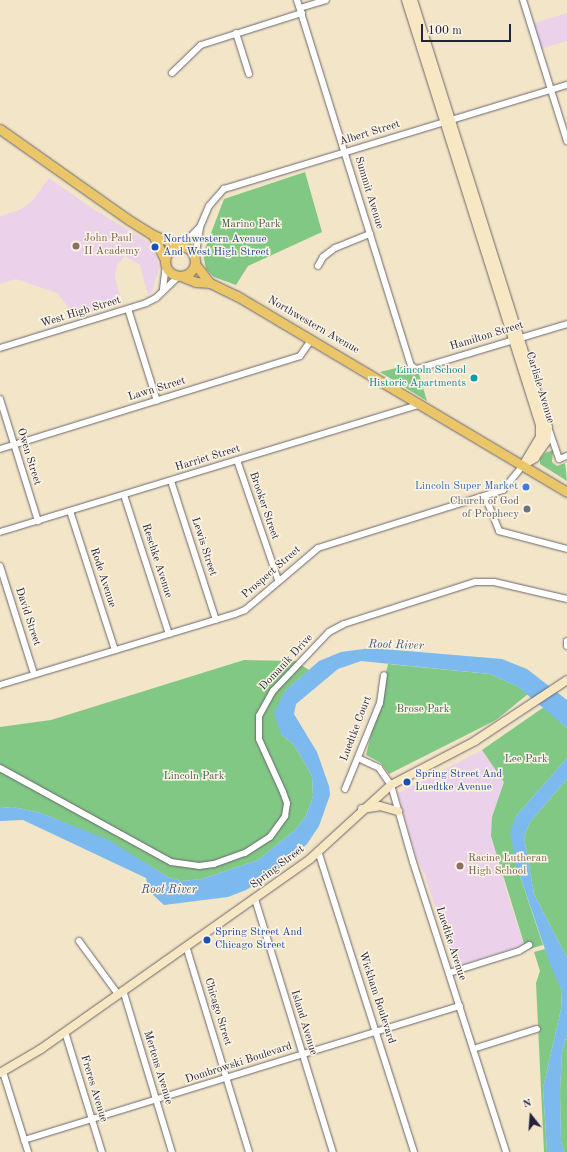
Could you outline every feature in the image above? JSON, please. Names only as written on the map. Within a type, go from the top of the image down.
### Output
[{"type":"main road","points":[[0,129],[153,235],[191,251],[195,262],[190,272],[180,276],[171,273],[153,235]]},
{"type":"main road","points":[[165,262],[169,251],[181,246]]},
{"type":"main road","name":"Northwestern Avenue","points":[[195,262],[210,283]]},
{"type":"main road","name":"Northwestern Avenue","points":[[180,276],[196,282],[210,283],[237,296],[567,492]]},
{"type":"street","name":"Summit Avenue","points":[[298,0],[413,368]]},
{"type":"street","points":[[172,73],[201,45],[236,34],[326,0]]},
{"type":"street","name":"Carlisle Avenue","points":[[406,0],[478,216],[516,339],[541,430],[540,437],[523,466]]},
{"type":"street","name":"Carlisle Avenue","points":[[413,0],[447,120]]},
{"type":"street","points":[[523,0],[567,140]]},
{"type":"street","points":[[236,34],[249,74]]},
{"type":"street","name":"Albert Street","points":[[195,262],[200,227],[209,206],[224,189],[447,120],[567,85]]},
{"type":"street","name":"Albert Street","points":[[181,246],[200,227]]},
{"type":"street","points":[[318,266],[323,257],[335,248],[370,234]]},
{"type":"street","points":[[163,289],[165,262]]},
{"type":"street","name":"West High Street","points":[[0,348],[128,309],[156,298],[163,289],[180,276]]},
{"type":"street","points":[[128,309],[157,401]]},
{"type":"street","name":"Hamilton Street","points":[[413,368],[567,324]]},
{"type":"street","name":"Carlisle Avenue","points":[[516,339],[548,427],[546,442],[534,458],[523,466]]},
{"type":"street","name":"Lawn Street","points":[[0,449],[300,356],[312,340]]},
{"type":"street","name":"Owen Street","points":[[0,399],[38,521]]},
{"type":"street","name":"Harriet Street","points":[[0,532],[421,404]]},
{"type":"street","points":[[548,427],[559,459],[567,456]]},
{"type":"street","name":"Brooker Street","points":[[237,460],[278,580]]},
{"type":"street","name":"Prospect Street","points":[[0,685],[246,610],[278,580],[318,548],[485,496],[506,488],[523,466]]},
{"type":"street","name":"Lewis Street","points":[[171,481],[216,620]]},
{"type":"street","name":"Reschke Avenue","points":[[124,495],[169,634]]},
{"type":"street","points":[[485,496],[499,531],[567,549]]},
{"type":"street","name":"Rode Avenue","points":[[70,511],[115,650]]},
{"type":"street","name":"David Street","points":[[0,566],[34,674]]},
{"type":"street","name":"Domanik Drive","points":[[0,768],[171,862],[199,866],[220,863],[245,853],[270,837],[285,816],[287,803],[284,792],[259,739],[260,716],[273,692],[329,632],[344,624],[474,582],[494,582],[567,599]]},
{"type":"street","points":[[567,641],[567,646]]},
{"type":"street","name":"Luedtke Court","points":[[345,789],[380,703],[384,675]]},
{"type":"street","name":"Spring Street","points":[[1,1072],[65,1032],[120,992],[255,899],[318,851],[362,809],[391,785],[475,741],[565,681]]},
{"type":"street","name":"Luedtke Avenue","points":[[358,758],[379,768],[391,785],[506,1152]]},
{"type":"street","points":[[362,809],[380,806],[398,811]]},
{"type":"street","name":"Wickham Boulevard","points":[[318,851],[377,1032],[414,1152]]},
{"type":"street","name":"Island Avenue","points":[[255,899],[333,1152]]},
{"type":"street","name":"Mertens Avenue","points":[[79,941],[120,992],[172,1152]]},
{"type":"street","points":[[449,973],[519,951],[530,945]]},
{"type":"street","name":"Chicago Street","points":[[186,946],[250,1152]]},
{"type":"street","name":"Dombrowski Boulevard","points":[[24,1140],[156,1101],[460,1006]]},
{"type":"street","points":[[473,1049],[537,1029]]},
{"type":"street","name":"Freres Avenue","points":[[65,1032],[102,1152]]},
{"type":"street","points":[[1,1072],[28,1152]]},
{"type":"shaded area","points":[[567,13],[567,41],[540,49],[532,24]]},
{"type":"shaded area","name":"John Paul II Academy","points":[[49,178],[93,209],[148,242],[154,251],[159,268],[152,292],[148,295],[140,265],[125,256],[117,265],[115,278],[122,303],[71,319],[66,304],[57,293],[16,279],[0,284],[0,216],[20,210],[33,200]]},
{"type":"shaded area","name":"Racine Lutheran High School","points":[[482,750],[504,782],[492,817],[505,886],[524,945],[454,967],[425,875],[416,857],[398,793]]},
{"type":"green space","name":"Marino Park","points":[[305,172],[322,232],[248,266],[236,285],[214,277],[206,269],[203,254],[224,199]]},
{"type":"green space","points":[[404,366],[410,374],[419,374],[427,401],[380,372]]},
{"type":"green space","points":[[553,450],[552,462],[557,466],[565,463],[567,481],[540,464],[540,459],[545,453]]},
{"type":"green space","name":"Lincoln Park","points":[[244,660],[295,661],[309,670],[285,691],[281,734],[294,745],[312,776],[313,796],[306,816],[295,830],[258,860],[202,879],[181,881],[168,877],[109,841],[41,813],[13,807],[0,808],[0,727],[51,720]]},
{"type":"green space","name":"Brose Park","points":[[388,664],[490,674],[517,686],[528,694],[496,720],[389,774],[381,763],[366,755]]},
{"type":"green space","name":"Lee Park","points":[[544,707],[567,728],[567,758],[516,816],[517,867],[543,945],[526,950],[491,836],[492,817],[504,782],[482,750]]},
{"type":"green space","points":[[567,779],[567,958],[534,894],[524,837],[530,822]]},
{"type":"green space","points":[[545,949],[562,991],[561,1009],[543,1088],[547,1152],[544,1152],[536,983],[540,971],[534,952]]},
{"type":"green space","points":[[567,1034],[567,1152],[564,1152],[561,1141],[560,1092],[562,1052]]},
{"type":"water","name":"Root River","points":[[371,648],[502,659],[527,669],[567,700],[567,728],[517,686],[490,674],[361,661],[338,669],[296,704],[294,714],[317,752],[329,786],[330,795],[319,826],[307,844],[274,873],[246,890],[228,897],[164,905],[150,892],[146,878],[23,820],[0,821],[0,808],[13,807],[41,813],[109,840],[168,877],[181,881],[202,879],[258,860],[295,830],[306,816],[313,796],[312,776],[294,745],[281,734],[274,713],[285,691],[319,661],[341,652]]},
{"type":"water","points":[[567,758],[567,779],[530,822],[524,837],[534,894],[567,958],[567,1034],[562,1052],[560,1092],[561,1141],[564,1152],[547,1152],[543,1088],[561,1009],[562,991],[551,967],[517,867],[510,833],[516,816]]},
{"type":"place","name":"John Paul II Academy","points":[[76,246]]},
{"type":"place","name":"Northwestern Avenue And West High Street","points":[[155,247]]},
{"type":"place","name":"Lincoln School Historic Apartments","points":[[474,378]]},
{"type":"place","name":"Lincoln Super Market","points":[[526,487]]},
{"type":"place","name":"Church of God of Prophecy","points":[[527,509]]},
{"type":"place","name":"Spring Street And Luedtke Avenue","points":[[407,782]]},
{"type":"place","name":"Racine Lutheran High School","points":[[460,866]]},
{"type":"place","name":"Spring Street And Chicago Street","points":[[207,940]]}]
